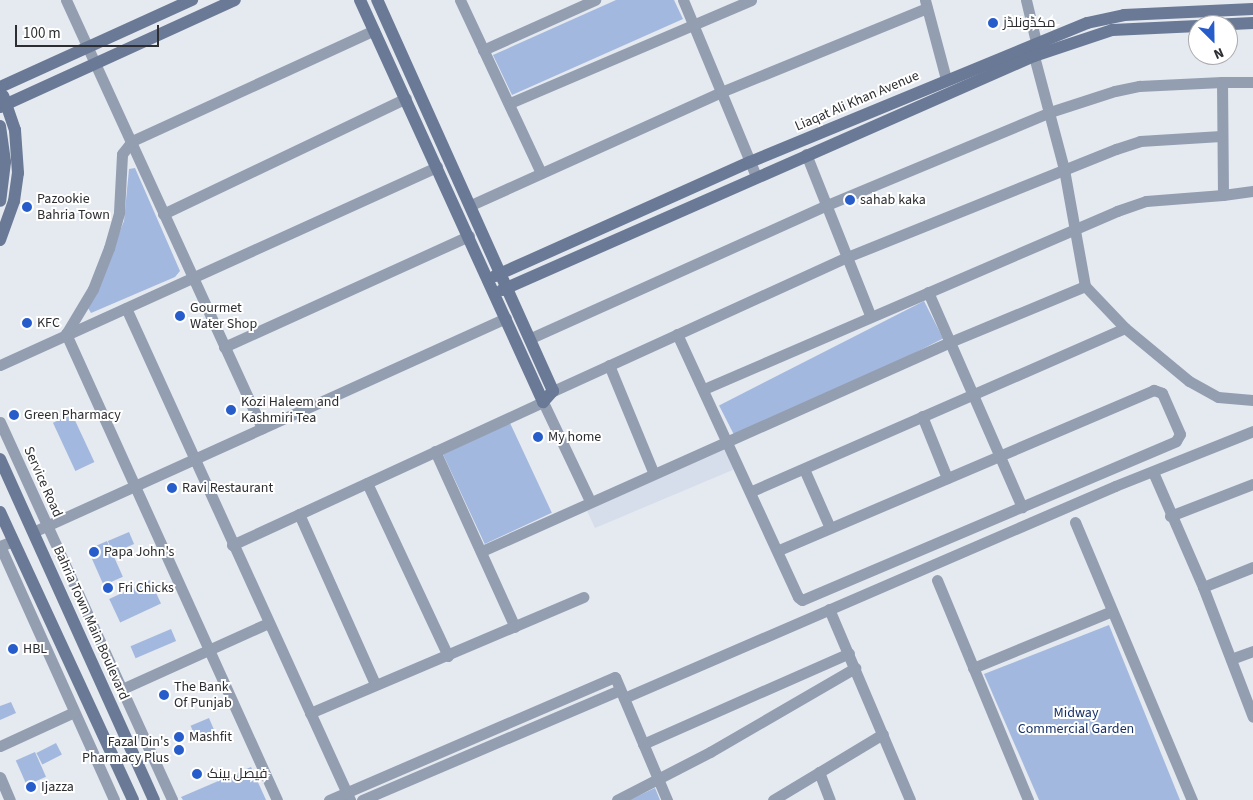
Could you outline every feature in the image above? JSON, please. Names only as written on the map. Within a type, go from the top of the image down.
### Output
[{"type":"street","points":[[66,0],[94,64],[132,141],[192,279],[262,428]]},
{"type":"street","points":[[0,240],[14,200],[18,172],[15,130],[3,105],[0,88],[192,0]]},
{"type":"street","points":[[3,105],[235,0]]},
{"type":"street","points":[[360,0],[590,501]]},
{"type":"street","points":[[377,0],[502,273],[553,391]]},
{"type":"street","points":[[460,0],[510,103],[541,173]]},
{"type":"street","points":[[483,50],[596,0]]},
{"type":"street","points":[[682,0],[756,176]]},
{"type":"street","points":[[510,103],[692,23],[751,0]]},
{"type":"street","points":[[1026,0],[1036,42]]},
{"type":"street","points":[[471,205],[721,92],[926,4],[946,79]]},
{"type":"street","name":"Liaqat Ali Khan Avenue","points":[[488,279],[750,162],[946,79],[1087,23],[1124,15],[1253,9]]},
{"type":"street","points":[[1238,24],[1253,23]]},
{"type":"street","name":"Liaqat Ali Khan Avenue","points":[[495,294],[756,176],[1034,56],[1112,30],[1188,26]]},
{"type":"street","points":[[66,334],[93,289],[109,248],[119,212],[122,154],[132,141],[374,30]]},
{"type":"street","points":[[1034,56],[1064,169],[1085,286],[1125,328],[1189,381],[1218,397],[1253,400]]},
{"type":"street","points":[[1222,82],[1223,195]]},
{"type":"street","points":[[531,338],[827,205],[1050,112],[1115,91],[1139,86],[1253,82]]},
{"type":"street","points":[[909,95],[915,108]]},
{"type":"street","points":[[163,214],[406,98]]},
{"type":"street","points":[[0,126],[5,162],[0,201]]},
{"type":"street","points":[[232,545],[543,402],[553,391],[848,257],[1064,169],[1140,141],[1221,136]]},
{"type":"street","points":[[806,154],[870,317]]},
{"type":"street","points":[[0,365],[437,167]]},
{"type":"street","points":[[704,389],[1076,228],[1146,201],[1253,191]]},
{"type":"street","points":[[224,347],[469,236]]},
{"type":"street","points":[[482,551],[653,472],[950,342],[1085,286]]},
{"type":"street","points":[[928,292],[1022,507]]},
{"type":"street","points":[[126,308],[232,545],[348,796]]},
{"type":"street","points":[[33,532],[506,318]]},
{"type":"street","points":[[752,491],[1125,328]]},
{"type":"street","points":[[66,334],[277,800]]},
{"type":"street","points":[[677,334],[752,491],[798,597],[808,600],[1180,438],[1162,393],[1154,390],[778,550]]},
{"type":"street","points":[[609,365],[653,472]]},
{"type":"street","points":[[922,416],[948,478]]},
{"type":"street","name":"Service Road","points":[[0,422],[172,800]]},
{"type":"street","points":[[362,800],[829,609],[1253,431]]},
{"type":"street","points":[[435,451],[515,627]]},
{"type":"street","name":"Bahria Town Main Boulevard","points":[[0,459],[154,800]]},
{"type":"street","points":[[804,469],[830,528]]},
{"type":"street","points":[[1153,472],[1170,516],[1203,587],[1253,717]]},
{"type":"street","points":[[367,483],[448,656]]},
{"type":"street","points":[[1170,516],[1253,484]]},
{"type":"street","points":[[0,512],[133,800]]},
{"type":"street","points":[[300,514],[375,684]]},
{"type":"street","points":[[1074,522],[1192,800]]},
{"type":"street","points":[[13,540],[0,546],[114,800]]},
{"type":"street","points":[[1203,587],[1253,567]]},
{"type":"street","points":[[937,580],[1028,800]]},
{"type":"street","points":[[310,713],[375,684],[448,656],[583,597]]},
{"type":"street","points":[[829,609],[910,800]]},
{"type":"street","points":[[972,668],[1112,611]]},
{"type":"street","points":[[122,689],[268,623]]},
{"type":"street","points":[[1231,659],[1253,651]]},
{"type":"street","points":[[643,744],[848,653]]},
{"type":"street","points":[[617,800],[658,780],[855,668]]},
{"type":"street","points":[[329,800],[348,796],[615,677],[667,800]]},
{"type":"street","points":[[0,746],[74,712]]},
{"type":"street","points":[[773,800],[883,734]]},
{"type":"street","points":[[819,772],[830,800]]},
{"type":"street","points":[[0,777],[10,800]]},
{"type":"shaded area","points":[[725,448],[735,469],[595,528],[587,511]]},
{"type":"green space","points":[[616,0],[674,0],[683,19],[512,95],[493,55]]},
{"type":"green space","points":[[135,168],[180,271],[175,277],[91,313],[88,308],[124,221],[129,169]]},
{"type":"green space","points":[[924,301],[943,338],[738,443],[719,405]]},
{"type":"green space","points":[[72,414],[94,462],[75,471],[53,423]]},
{"type":"green space","points":[[510,423],[552,513],[485,544],[443,454]]},
{"type":"green space","points":[[129,532],[134,544],[113,553],[108,541]]},
{"type":"green space","points":[[107,541],[123,577],[104,585],[88,550]]},
{"type":"green space","points":[[150,580],[161,604],[120,623],[109,599]]},
{"type":"green space","name":"Midway Commercial Garden","points":[[1109,625],[1180,800],[1039,800],[984,674]]},
{"type":"green space","points":[[171,629],[176,641],[136,658],[130,646]]},
{"type":"green space","points":[[11,702],[16,713],[0,720],[0,706]]},
{"type":"green space","points":[[209,718],[215,732],[196,740],[191,726]]},
{"type":"green space","points":[[56,743],[62,755],[42,765],[36,753]]},
{"type":"green space","points":[[35,752],[46,777],[27,785],[16,761]]},
{"type":"green space","points":[[251,767],[266,800],[183,800],[181,797]]},
{"type":"green space","points":[[655,788],[660,800],[629,800]]},
{"type":"place","name":"مکڈونلڈز","points":[[993,23]]},
{"type":"place","name":"sahab kaka","points":[[850,200]]},
{"type":"place","name":"Pazookie Bahria Town","points":[[27,207]]},
{"type":"place","name":"Gourmet Water Shop","points":[[180,316]]},
{"type":"place","name":"KFC","points":[[27,323]]},
{"type":"place","name":"Kozi Haleem and Kashmiri Tea","points":[[231,410]]},
{"type":"place","name":"Green Pharmacy","points":[[14,415]]},
{"type":"place","name":"My home","points":[[538,437]]},
{"type":"place","name":"Ravi Restaurant","points":[[172,488]]},
{"type":"place","name":"Papa John's","points":[[94,552]]},
{"type":"place","name":"Fri Chicks","points":[[108,588]]},
{"type":"place","name":"HBL","points":[[13,649]]},
{"type":"place","name":"The Bank Of Punjab","points":[[164,695]]},
{"type":"place","name":"Mashfit","points":[[179,737]]},
{"type":"place","name":"Fazal Din's Pharmacy Plus","points":[[179,750]]},
{"type":"place","name":"فیصل بینک","points":[[197,774]]},
{"type":"place","name":"Ijazza","points":[[31,787]]}]
